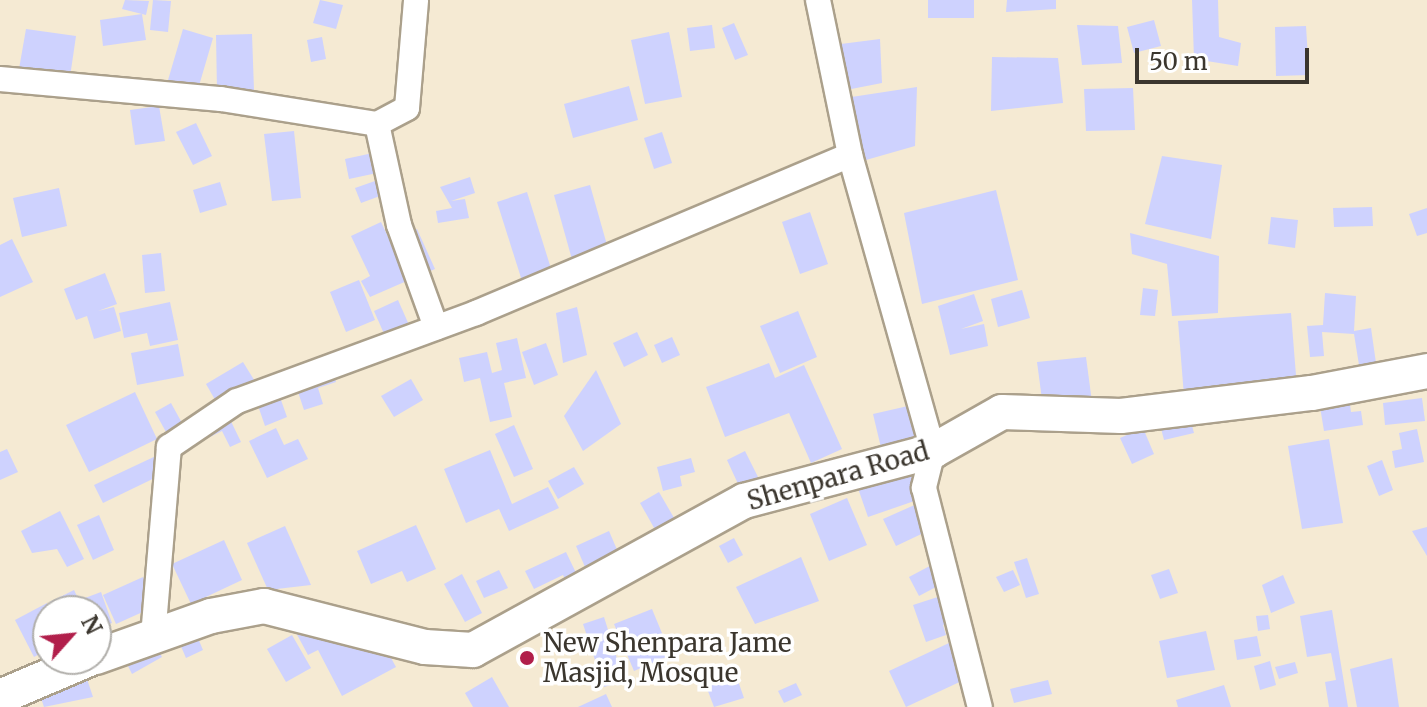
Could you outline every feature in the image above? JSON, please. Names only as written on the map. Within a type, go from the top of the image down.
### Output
[{"type":"street","points":[[0,79],[221,99],[377,124],[407,108],[416,0]]},
{"type":"street","points":[[818,0],[850,155],[933,451],[924,488],[980,707]]},
{"type":"street","points":[[377,124],[399,225],[436,327]]},
{"type":"street","points":[[153,637],[169,447],[237,401],[436,327],[850,155]]},
{"type":"street","name":"Shenpara Road","points":[[112,651],[264,606],[425,647],[473,650],[744,501],[933,451],[1002,412],[1121,416],[1312,393],[1427,371]]},
{"type":"street","points":[[0,697],[52,675]]},
{"type":"building","points":[[125,0],[149,1],[146,15],[122,9]]},
{"type":"building","points":[[153,0],[171,1],[168,32],[150,30]]},
{"type":"building","points":[[320,0],[343,5],[336,29],[313,23]]},
{"type":"building","points":[[928,0],[974,0],[974,18],[928,18]]},
{"type":"building","points":[[1007,0],[1056,0],[1056,9],[1006,12]]},
{"type":"building","points":[[1192,0],[1218,0],[1219,37],[1241,43],[1238,66],[1194,59]]},
{"type":"building","points":[[142,14],[146,40],[103,46],[100,20]]},
{"type":"building","points":[[1154,20],[1161,46],[1134,53],[1127,27]]},
{"type":"building","points":[[734,23],[748,55],[735,60],[722,28]]},
{"type":"building","points":[[712,25],[715,48],[690,51],[687,28]]},
{"type":"building","points":[[1077,25],[1118,26],[1122,63],[1082,65]]},
{"type":"building","points":[[1306,26],[1309,75],[1276,76],[1275,27]]},
{"type":"building","points":[[26,29],[76,36],[70,77],[19,69]]},
{"type":"building","points":[[183,29],[213,38],[196,96],[166,87]]},
{"type":"building","points":[[669,32],[682,97],[645,104],[631,40]]},
{"type":"building","points":[[252,34],[254,90],[217,91],[216,35]]},
{"type":"building","points":[[322,37],[326,59],[311,62],[307,40]]},
{"type":"building","points":[[880,39],[882,83],[841,91],[833,45]]},
{"type":"building","points":[[992,57],[1058,58],[1063,103],[991,111]]},
{"type":"building","points":[[629,86],[638,120],[573,138],[564,104]]},
{"type":"building","points":[[917,87],[915,146],[859,162],[845,98]]},
{"type":"building","points":[[1133,88],[1135,130],[1086,131],[1084,89]]},
{"type":"building","points":[[159,106],[165,141],[135,145],[130,110]]},
{"type":"building","points":[[196,123],[212,156],[193,165],[176,132]]},
{"type":"building","points":[[294,131],[301,198],[272,201],[264,134]]},
{"type":"building","points":[[662,132],[672,163],[654,169],[644,138]]},
{"type":"building","points":[[373,153],[377,173],[349,179],[345,159]]},
{"type":"building","points":[[1162,156],[1222,165],[1211,239],[1145,224]]},
{"type":"building","points":[[470,177],[475,193],[451,201],[465,199],[469,218],[438,223],[436,211],[452,208],[440,187]]},
{"type":"building","points":[[375,181],[380,196],[361,203],[355,188]]},
{"type":"building","points":[[220,182],[227,205],[200,213],[193,190]]},
{"type":"building","points":[[590,185],[609,252],[573,263],[554,195]]},
{"type":"building","points":[[59,188],[67,226],[22,237],[13,198]]},
{"type":"building","points":[[996,190],[1018,280],[922,304],[904,213]]},
{"type":"building","points":[[527,192],[553,275],[523,284],[497,202]]},
{"type":"building","points":[[1372,207],[1373,226],[1334,227],[1333,208]]},
{"type":"building","points":[[1427,208],[1427,233],[1417,236],[1409,214]]},
{"type":"building","points":[[810,212],[828,264],[800,274],[782,222]]},
{"type":"building","points":[[1271,217],[1298,220],[1295,248],[1268,244]]},
{"type":"building","points":[[381,222],[409,280],[370,297],[361,281],[370,276],[351,236]]},
{"type":"building","points":[[417,229],[435,269],[421,275],[403,236]]},
{"type":"building","points":[[1130,233],[1219,256],[1218,313],[1172,316],[1167,264],[1132,254]]},
{"type":"building","points":[[12,239],[33,282],[0,297],[0,245]]},
{"type":"building","points":[[161,253],[165,291],[145,293],[142,255]]},
{"type":"building","points":[[105,273],[117,304],[98,311],[114,307],[121,331],[94,339],[87,316],[76,320],[64,289]]},
{"type":"building","points":[[359,280],[375,320],[346,332],[330,292]]},
{"type":"building","points":[[1143,288],[1158,290],[1155,316],[1140,315]]},
{"type":"building","points":[[1022,290],[1030,318],[998,327],[991,299]]},
{"type":"building","points":[[1325,293],[1356,296],[1354,331],[1371,328],[1376,363],[1359,365],[1354,334],[1322,332],[1324,356],[1310,357],[1307,326],[1323,325]]},
{"type":"building","points":[[974,294],[983,321],[961,329],[984,324],[988,346],[950,355],[938,306]]},
{"type":"building","points":[[398,300],[413,334],[389,345],[374,311]]},
{"type":"building","points":[[170,302],[178,340],[150,346],[147,333],[124,338],[119,313]]},
{"type":"building","points":[[577,307],[587,355],[563,363],[556,313]]},
{"type":"building","points":[[798,311],[817,357],[780,373],[760,326]]},
{"type":"building","points":[[1291,313],[1297,388],[1184,396],[1178,321]]},
{"type":"building","points":[[637,332],[648,355],[624,367],[613,343]]},
{"type":"building","points":[[672,337],[680,355],[662,363],[654,345]]},
{"type":"building","points":[[517,338],[526,378],[504,383],[512,417],[490,422],[480,378],[464,382],[459,358],[487,352],[492,373],[502,370],[496,343]]},
{"type":"building","points":[[546,343],[558,375],[534,385],[522,352]]},
{"type":"building","points":[[178,344],[184,376],[137,385],[131,353]]},
{"type":"building","points":[[1086,357],[1092,402],[1043,407],[1037,362]]},
{"type":"building","points":[[243,362],[256,383],[218,405],[206,384]]},
{"type":"building","points":[[769,363],[775,378],[804,365],[842,449],[811,463],[789,413],[725,437],[706,387]]},
{"type":"building","points":[[331,366],[336,382],[318,388],[323,404],[304,410],[293,377]]},
{"type":"building","points":[[596,370],[621,424],[583,451],[564,416]]},
{"type":"building","points":[[411,379],[423,400],[394,417],[381,396]]},
{"type":"building","points":[[276,386],[287,417],[265,426],[254,394]]},
{"type":"building","points":[[135,392],[157,439],[89,472],[66,425]]},
{"type":"building","points":[[1349,397],[1351,412],[1361,411],[1363,425],[1324,431],[1319,401]]},
{"type":"building","points":[[1422,398],[1425,421],[1385,425],[1383,403]]},
{"type":"building","points":[[171,403],[182,423],[166,432],[155,412]]},
{"type":"building","points":[[908,406],[918,448],[883,456],[873,414]]},
{"type":"building","points":[[1187,407],[1194,433],[1164,440],[1157,413]]},
{"type":"building","points":[[226,411],[241,442],[230,447],[222,431],[210,437],[203,422]]},
{"type":"building","points":[[514,425],[533,469],[514,477],[495,434]]},
{"type":"building","points":[[276,428],[284,445],[298,439],[308,459],[267,478],[249,441]]},
{"type":"building","points":[[1143,428],[1154,454],[1132,464],[1120,438]]},
{"type":"building","points":[[1417,429],[1424,462],[1395,468],[1392,451],[1402,449],[1399,433]]},
{"type":"building","points":[[1329,439],[1343,523],[1302,529],[1288,446]]},
{"type":"building","points":[[7,449],[18,472],[0,480],[0,452]]},
{"type":"building","points":[[490,450],[512,504],[548,487],[559,508],[509,531],[499,509],[466,523],[444,469]]},
{"type":"building","points":[[745,451],[758,477],[739,486],[727,460]]},
{"type":"building","points":[[911,454],[926,497],[868,517],[853,474]]},
{"type":"building","points":[[158,455],[167,472],[103,503],[94,485]]},
{"type":"building","points":[[691,458],[695,472],[680,476],[682,486],[663,491],[657,467]]},
{"type":"building","points":[[1382,460],[1393,490],[1379,496],[1367,466]]},
{"type":"building","points":[[574,467],[584,484],[558,499],[548,481]]},
{"type":"building","points":[[659,492],[677,523],[657,533],[640,503]]},
{"type":"building","points":[[847,498],[867,545],[829,561],[810,514]]},
{"type":"building","points":[[919,503],[932,529],[896,546],[883,519]]},
{"type":"building","points":[[60,511],[84,559],[67,567],[57,549],[32,553],[21,531]]},
{"type":"building","points":[[99,515],[114,550],[93,560],[77,525]]},
{"type":"building","points":[[416,525],[436,569],[407,582],[402,571],[371,584],[357,551]]},
{"type":"building","points":[[285,526],[311,585],[268,590],[247,543]]},
{"type":"building","points":[[1427,527],[1427,556],[1412,531]]},
{"type":"building","points":[[609,531],[621,559],[588,574],[576,546]]},
{"type":"building","points":[[734,538],[743,555],[728,563],[719,546]]},
{"type":"building","points":[[224,540],[242,580],[191,604],[172,564]]},
{"type":"building","points":[[566,552],[578,577],[567,583],[563,575],[534,589],[525,571]]},
{"type":"building","points":[[801,557],[819,601],[755,624],[736,587]]},
{"type":"building","points":[[1027,558],[1039,594],[1026,598],[1014,562]]},
{"type":"building","points":[[941,560],[951,579],[919,596],[909,577]]},
{"type":"building","points":[[1169,569],[1178,593],[1160,599],[1151,575]]},
{"type":"building","points":[[499,570],[508,588],[484,598],[476,581]]},
{"type":"building","points":[[1013,570],[1020,585],[1004,592],[996,577]]},
{"type":"building","points":[[462,574],[482,613],[465,622],[444,584]]},
{"type":"building","points":[[1283,575],[1295,603],[1271,613],[1262,585]]},
{"type":"building","points":[[143,577],[156,606],[116,624],[112,615],[112,595],[103,595]]},
{"type":"building","points":[[947,594],[956,621],[943,625],[946,635],[926,642],[913,605]]},
{"type":"building","points":[[652,609],[671,655],[634,671],[614,624]]},
{"type":"building","points":[[1332,610],[1348,707],[1329,707],[1325,682],[1336,680],[1331,653],[1307,657],[1300,616]]},
{"type":"building","points":[[32,611],[32,653],[15,620]]},
{"type":"building","points":[[1268,615],[1270,629],[1258,631],[1256,616]]},
{"type":"building","points":[[604,617],[624,681],[604,687],[583,624]]},
{"type":"building","points":[[335,621],[349,647],[377,632],[396,667],[342,696],[318,650],[308,655],[294,629]]},
{"type":"building","points":[[1206,631],[1215,670],[1167,678],[1159,641]]},
{"type":"building","points":[[292,635],[311,668],[286,682],[267,649]]},
{"type":"building","points":[[197,636],[203,650],[186,658],[180,644]]},
{"type":"building","points":[[964,636],[981,672],[906,707],[889,671]]},
{"type":"building","points":[[1257,636],[1261,656],[1237,660],[1234,640]]},
{"type":"building","points":[[153,641],[162,657],[132,674],[124,658]]},
{"type":"building","points":[[1392,658],[1399,707],[1357,707],[1350,669]]},
{"type":"building","points":[[1270,661],[1276,685],[1260,690],[1254,666]]},
{"type":"building","points":[[1295,662],[1298,673],[1279,679],[1275,667]]},
{"type":"building","points":[[736,675],[744,698],[714,707],[706,686]]},
{"type":"building","points":[[86,676],[93,697],[44,707],[39,692]]},
{"type":"building","points":[[492,677],[509,707],[473,707],[465,693]]},
{"type":"building","points":[[1048,680],[1052,694],[1014,703],[1010,689]]},
{"type":"building","points":[[796,683],[802,695],[784,703],[778,691]]},
{"type":"building","points":[[1224,685],[1231,707],[1178,707],[1176,700]]},
{"type":"building","points":[[606,694],[612,707],[578,707]]},
{"type":"place","name":"New Shenpara Jame Masjid, Mosque","points":[[527,658]]}]
